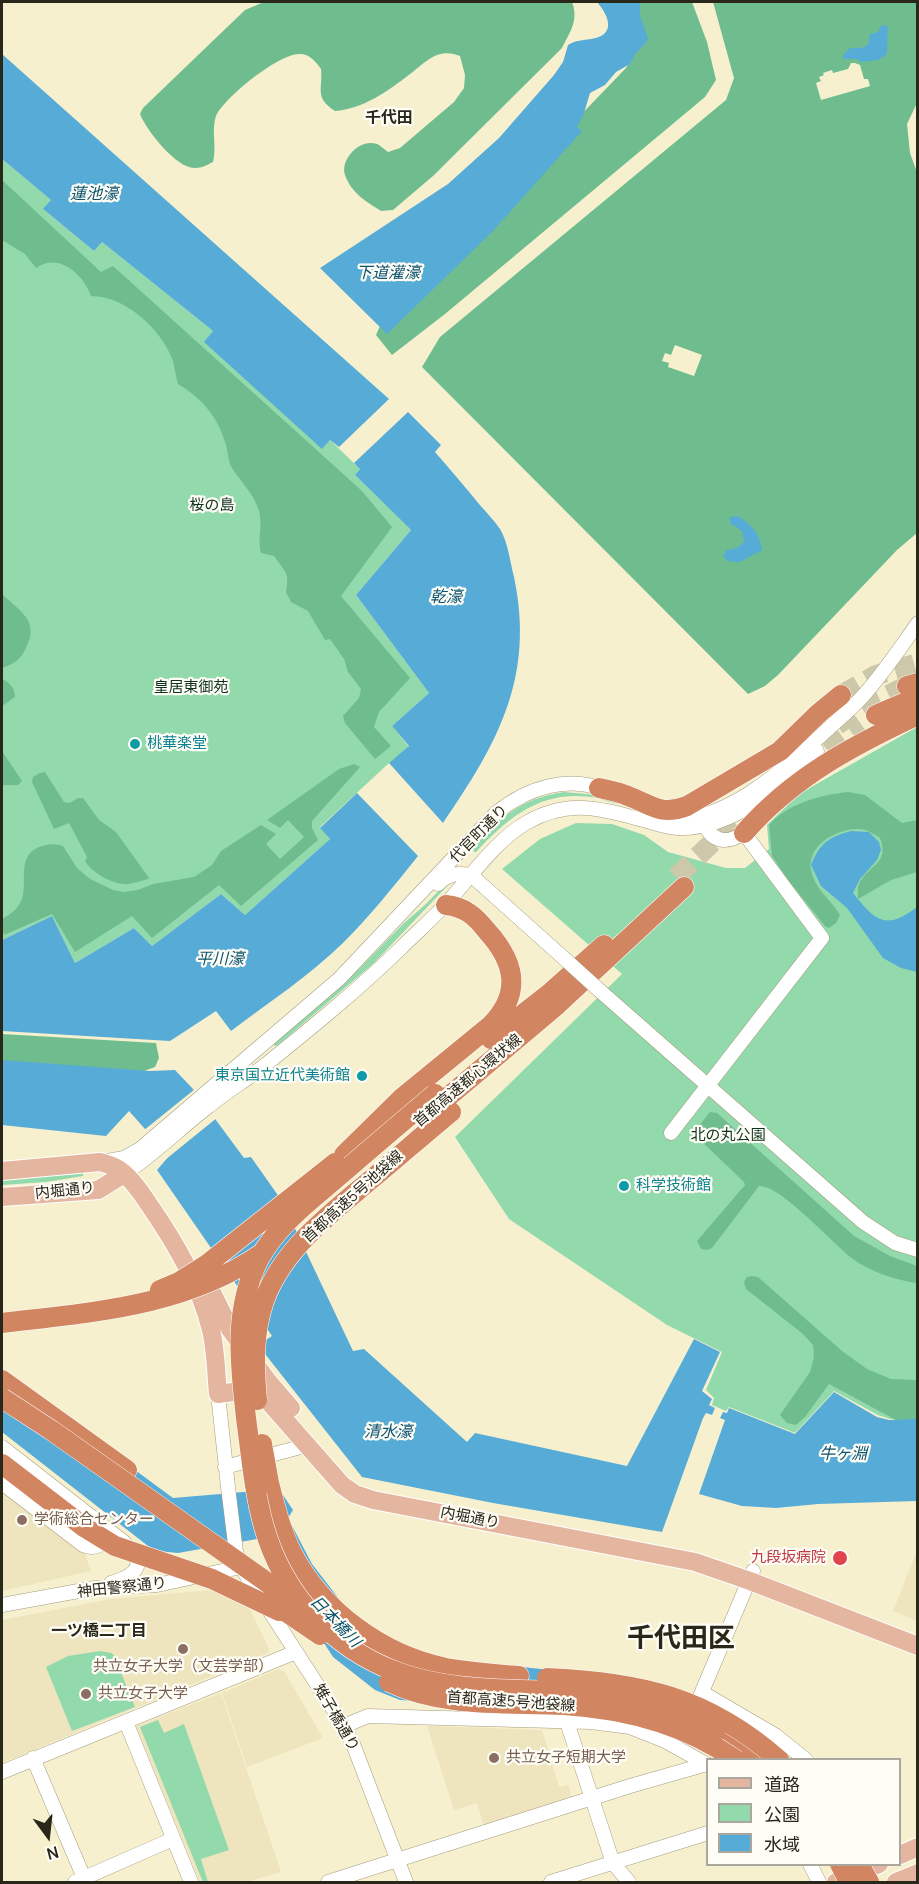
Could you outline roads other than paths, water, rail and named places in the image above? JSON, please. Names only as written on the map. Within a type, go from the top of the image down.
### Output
[{"type":"highway","points":[[876,715],[914,689]]},
{"type":"highway","points":[[600,788],[628,796],[661,811],[687,806],[706,811],[780,751],[841,695]]},
{"type":"highway","points":[[744,833],[767,808],[796,783],[837,756],[918,715]]},
{"type":"highway","name":"首都高速5号池袋線","points":[[519,1676],[444,1668],[410,1657],[379,1642],[335,1610],[305,1575],[286,1539],[269,1483],[255,1383],[256,1338],[265,1300],[282,1266],[436,1095],[515,1054],[606,962],[680,882],[551,992],[436,1095],[288,1220],[267,1246],[251,1279],[241,1313],[239,1358],[259,1509],[276,1561],[294,1592],[328,1630],[356,1651],[398,1672],[445,1683],[595,1694],[651,1704],[708,1727],[754,1758]]},
{"type":"highway","points":[[436,1095],[500,1016],[511,988],[510,968],[496,941],[469,912],[446,904]]},
{"type":"highway","name":"首都高速都心環状線","points":[[2,1316],[115,1304],[171,1285],[213,1260],[344,1155],[436,1095]]},
{"type":"highway","name":"首都高速都心環状線","points":[[2,1323],[140,1305],[174,1297],[220,1279],[251,1262],[280,1241],[436,1095]]},
{"type":"highway","points":[[2,1380],[127,1470],[228,1547],[279,1591]]},
{"type":"highway","name":"首都高速5号池袋線","points":[[2,1398],[349,1639],[413,1665],[446,1671],[605,1681],[655,1691],[702,1708],[723,1719],[776,1758]]},
{"type":"highway","name":"首都高速5号池袋線","points":[[2,1413],[44,1440],[300,1622],[392,1683],[422,1694],[471,1702],[586,1707],[628,1713],[687,1732],[732,1758]]},
{"type":"highway","points":[[2,1464],[84,1527],[115,1546],[212,1579],[300,1622]]},
{"type":"main road","name":"内堀通り","points":[[2,1171],[100,1162],[124,1174],[142,1195],[230,1329],[267,1380],[358,1483],[374,1489],[679,1547],[720,1558],[752,1576],[918,1646]]},
{"type":"main road","name":"内堀通り","points":[[2,1197],[98,1190],[124,1174]]},
{"type":"main road","name":"内堀通り","points":[[198,1277],[215,1353],[218,1394],[249,1390],[262,1395],[342,1485],[363,1497],[678,1558],[752,1576],[918,1635]]},
{"type":"main road","points":[[901,1855],[918,1847]]},
{"type":"street","name":"代官町通り","points":[[205,1101],[262,1067],[356,989],[446,904],[505,839],[523,824],[549,812],[567,807],[586,807],[676,828],[706,811],[745,796],[774,777],[861,698],[918,623]]},
{"type":"street","name":"代官町通り","points":[[706,811],[738,812],[779,787],[878,690],[918,637]]},
{"type":"street","name":"代官町通り","points":[[124,1174],[333,984],[496,813],[519,797],[550,785],[575,784],[600,788]]},
{"type":"street","points":[[671,1133],[822,938],[744,833],[732,840],[713,836],[706,811]]},
{"type":"street","points":[[400,916],[450,874],[471,875],[863,1222],[895,1243],[918,1250]]},
{"type":"street","points":[[333,984],[347,991],[356,989]]},
{"type":"street","name":"代官町通り","points":[[100,1162],[144,1154]]},
{"type":"street","points":[[2,1316],[138,1297],[198,1277]]},
{"type":"street","name":"雉子橋通り","points":[[218,1394],[236,1552],[241,1567],[344,1726],[406,1882]]},
{"type":"street","points":[[225,1467],[297,1448],[304,1442]]},
{"type":"street","points":[[2,1447],[161,1570],[192,1579]]},
{"type":"street","points":[[2,1483],[83,1545],[93,1547],[101,1545],[108,1535],[106,1528]]},
{"type":"street","points":[[95,1588],[134,1573],[138,1560],[135,1551]]},
{"type":"street","name":"神田警察通り","points":[[2,1605],[95,1588],[143,1587],[192,1579],[241,1567]]},
{"type":"street","points":[[678,1744],[702,1696],[752,1576]]},
{"type":"street","points":[[2,1772],[296,1652]]},
{"type":"street","points":[[702,1696],[775,1735],[804,1758]]},
{"type":"street","points":[[344,1726],[368,1716],[591,1722],[630,1727],[678,1744],[706,1763]]},
{"type":"street","points":[[126,1722],[191,1882]]},
{"type":"street","points":[[567,1722],[613,1863],[629,1882]]},
{"type":"street","points":[[33,1758],[79,1880],[173,1839]]},
{"type":"street","points":[[328,1882],[706,1764]]},
{"type":"street","points":[[551,1882],[706,1834]]},
{"type":"street","points":[[811,1866],[819,1882]]},
{"type":"water","name":"下道灌濠","points":[[597,2],[640,2],[640,16],[648,38],[646,43],[635,54],[630,64],[616,72],[605,85],[590,93],[577,127],[582,131],[493,231],[387,334],[320,268],[448,184],[499,138],[554,75],[563,62],[568,45],[597,38],[605,33],[608,28],[607,19]]},
{"type":"water","points":[[884,25],[888,27],[887,54],[878,60],[861,62],[857,59],[843,59],[843,55],[850,48],[861,48],[868,45],[870,34],[878,32]]},
{"type":"water","name":"蓮池濠","points":[[2,54],[389,399],[339,447],[330,440],[322,449],[204,342],[213,331],[102,242],[94,251],[43,209],[51,200],[2,159]]},
{"type":"water","name":"乾濠","points":[[408,412],[441,445],[435,452],[500,529],[514,577],[519,613],[520,646],[507,708],[480,765],[443,823],[389,763],[409,746],[392,726],[429,693],[356,595],[411,530],[355,475],[360,469],[354,463]]},
{"type":"water","points":[[737,516],[754,530],[762,550],[740,562],[727,561],[723,555],[727,550],[737,548],[744,542],[742,531],[730,523],[730,517]]},
{"type":"water","name":"平川濠","points":[[357,793],[418,856],[343,943],[302,978],[231,1031],[216,1011],[170,1041],[2,1031],[2,940],[52,916],[75,963],[134,928],[152,946],[221,894],[245,915],[330,839],[320,828]]},
{"type":"water","points":[[851,831],[869,832],[879,842],[881,850],[877,860],[860,879],[853,893],[861,903],[882,920],[897,919],[917,907],[917,972],[901,968],[883,958],[847,908],[821,886],[811,865],[826,842]]},
{"type":"water","name":"清水濠","points":[[2,1060],[150,1071],[175,1070],[193,1089],[244,1158],[251,1157],[282,1201],[353,1351],[364,1349],[467,1442],[475,1433],[627,1466],[694,1339],[720,1352],[702,1391],[712,1399],[709,1405],[715,1408],[712,1415],[706,1413],[703,1418],[662,1532],[493,1503],[362,1477],[258,1345],[272,1336],[157,1170],[169,1156],[129,1111],[106,1136],[2,1125]]},
{"type":"water","name":"日本橋川","points":[[2,1372],[173,1498],[279,1489],[293,1510],[288,1518],[312,1564],[363,1635],[430,1657],[587,1674],[687,1736],[581,1711],[400,1700],[375,1690],[333,1657],[257,1539],[178,1553],[158,1551],[148,1546],[2,1432]]},
{"type":"water","name":"牛ヶ淵","points":[[834,1392],[877,1417],[889,1420],[917,1419],[917,1501],[818,1504],[776,1508],[742,1506],[699,1494],[725,1420],[720,1418],[723,1412],[727,1413],[729,1408],[795,1434]]},
{"type":"tunnel","points":[[841,695],[876,675],[918,663]]},
{"type":"tunnel","points":[[837,725],[867,705],[907,686]]},
{"type":"tunnel","points":[[805,770],[861,724]]},
{"type":"tunnel","points":[[676,877],[752,805]]},
{"type":"place","name":"桃華楽堂","points":[[135,744]]},
{"type":"place","name":"東京国立近代美術館","points":[[362,1076]]},
{"type":"place","name":"科学技術館","points":[[624,1186]]},
{"type":"place","name":"学術総合センター","points":[[22,1520]]},
{"type":"place","name":"九段坂病院","points":[[840,1558]]},
{"type":"place","name":"共立女子大学（文芸学部）","points":[[183,1649]]},
{"type":"place","name":"共立女子大学","points":[[86,1694]]},
{"type":"place","name":"共立女子短期大学","points":[[494,1758]]},
{"type":"district","name":"千代田","points":[[389,119]]},
{"type":"district","name":"一ツ橋二丁目","points":[[99,1632]]},
{"type":"district","name":"千代田区","points":[[681,1639]]},
{"type":"park label","name":"桜の島","points":[[212,506]]},
{"type":"park label","name":"皇居東御苑","points":[[191,688]]},
{"type":"park label","name":"北の丸公園","points":[[728,1136]]}]
